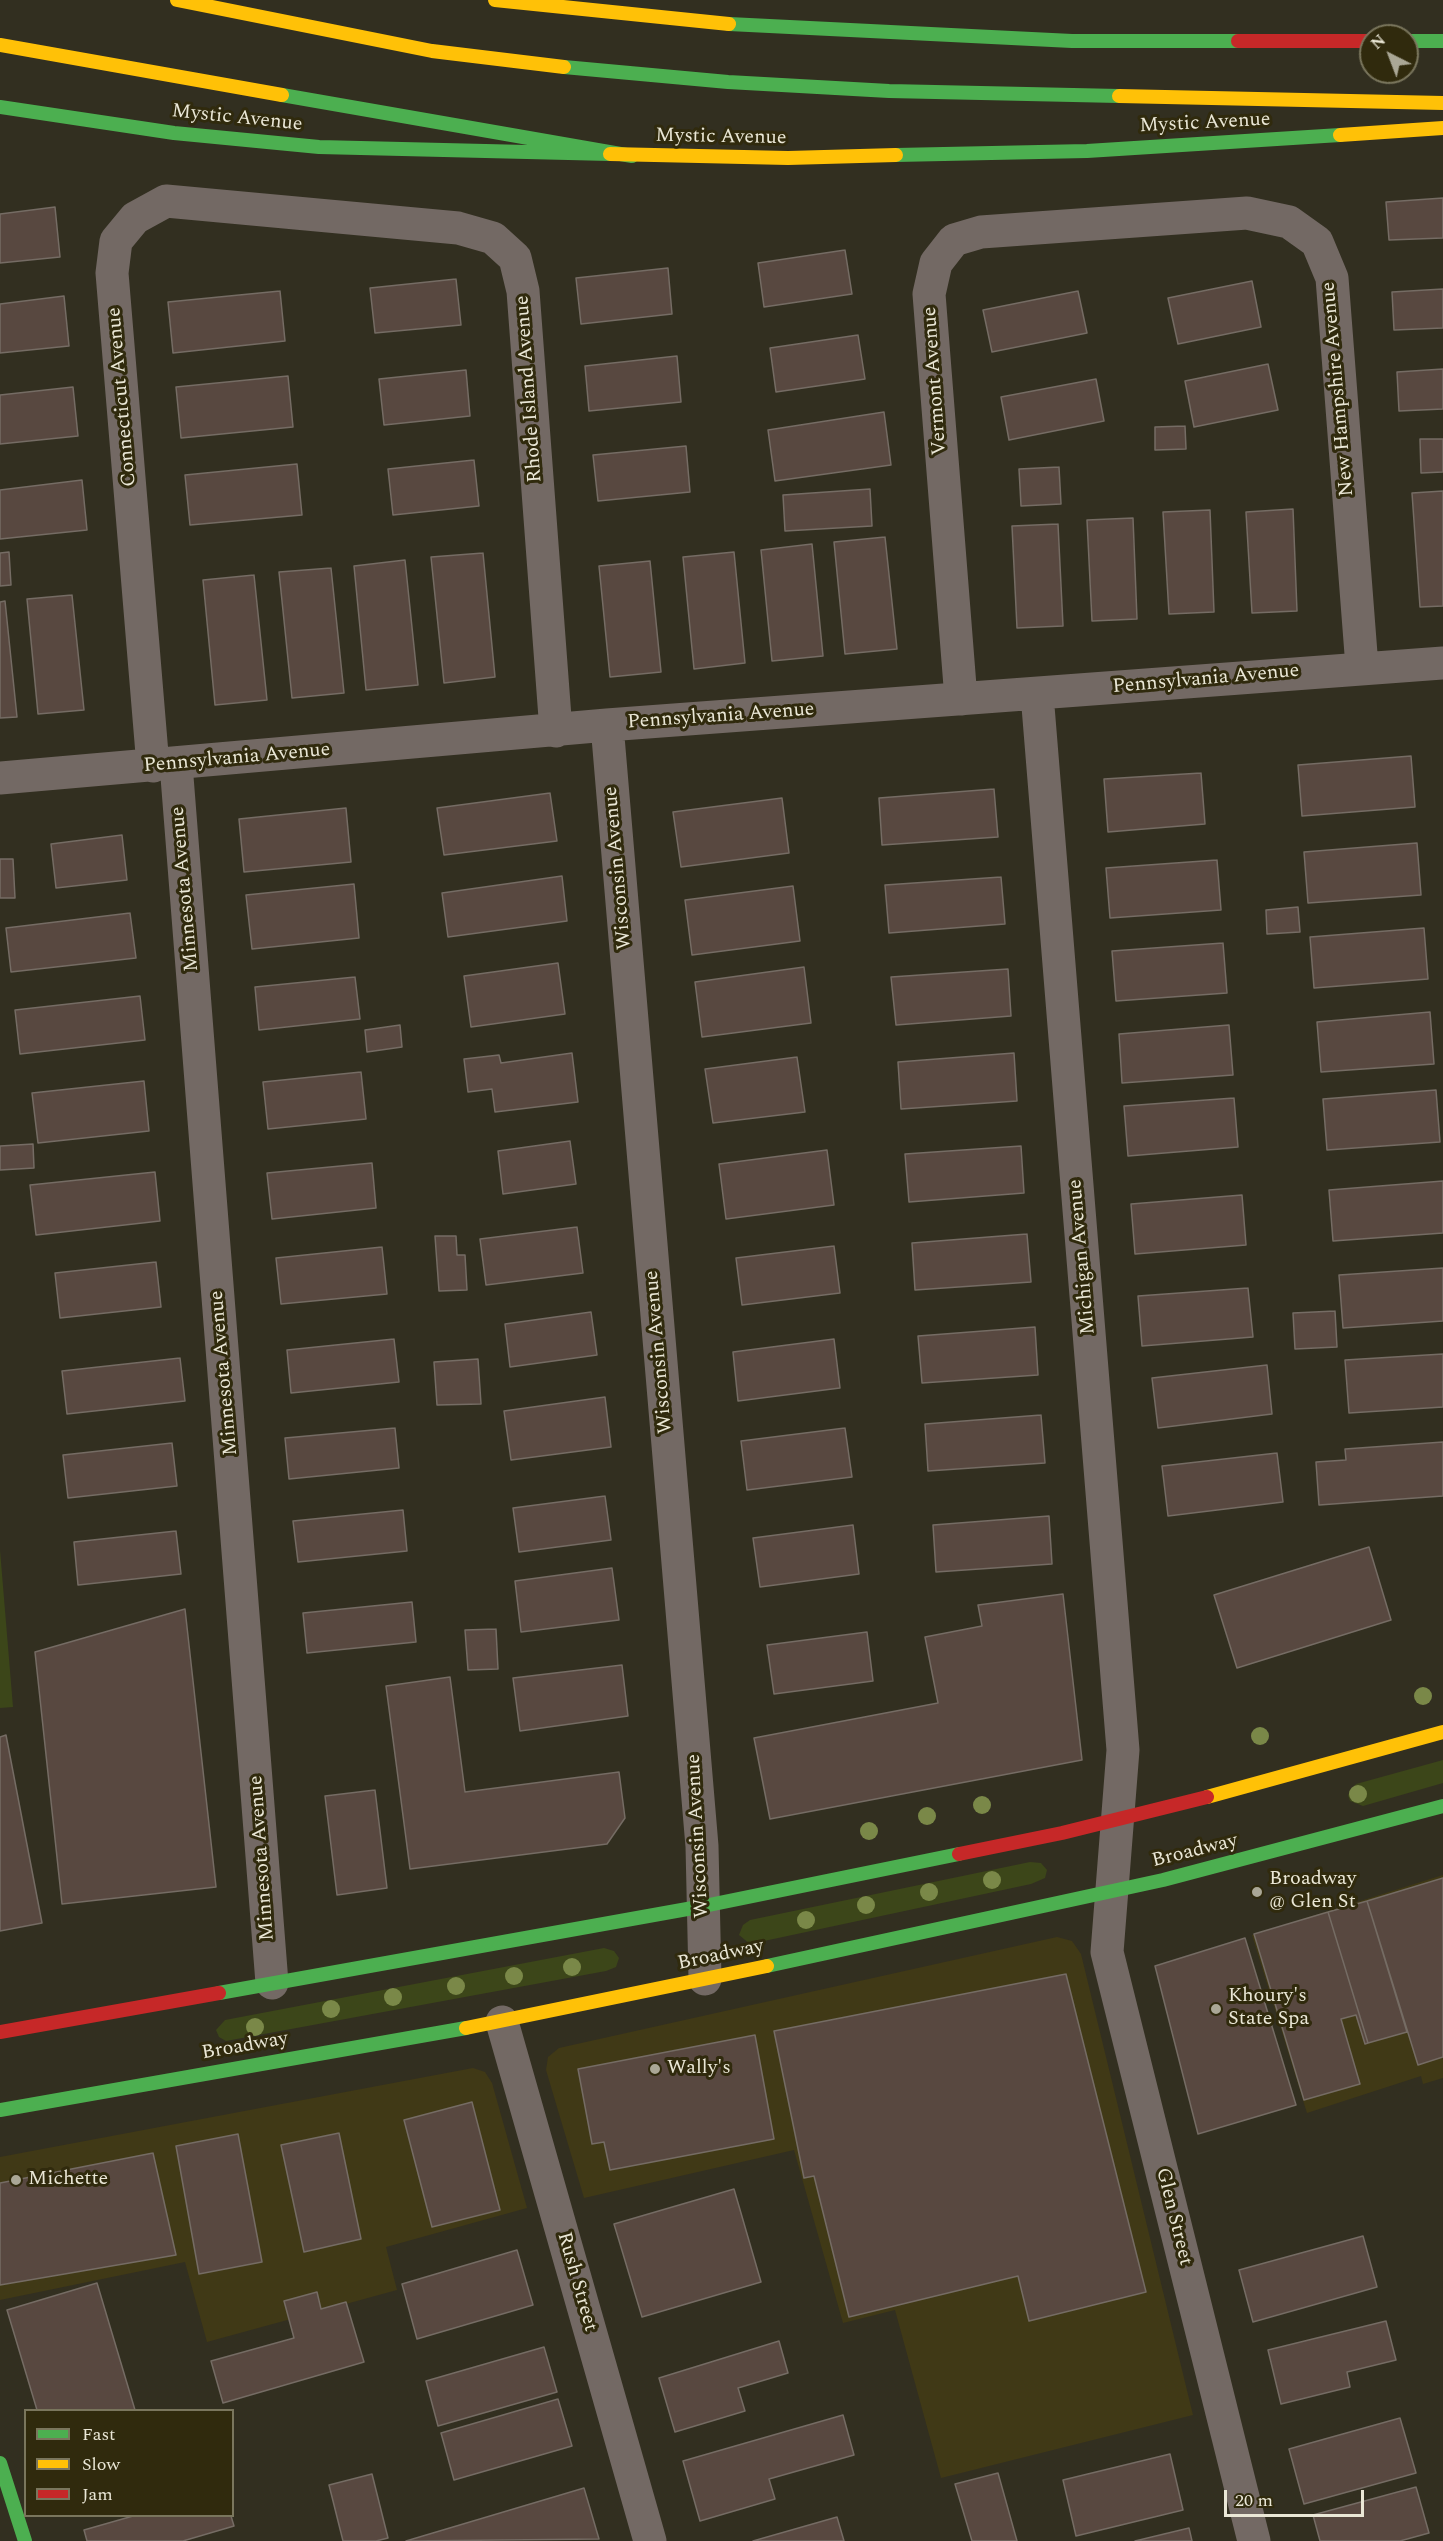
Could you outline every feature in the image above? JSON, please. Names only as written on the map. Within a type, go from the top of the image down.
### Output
[{"type":"main road","points":[[177,0],[307,28],[432,51],[560,67],[728,82],[889,91],[1443,103]]},
{"type":"main road","points":[[495,0],[742,25],[913,35],[1072,41],[1359,41]]},
{"type":"main road","points":[[1419,41],[1443,41]]},
{"type":"main road","points":[[0,45],[632,156]]},
{"type":"main road","name":"Mystic Avenue","points":[[0,107],[174,133],[319,147],[632,156],[788,158],[940,156],[1099,150],[1443,128]]},
{"type":"main road","points":[[0,2032],[704,1906],[1119,1819],[1443,1732]]},
{"type":"main road","name":"Broadway","points":[[0,2110],[502,2022],[1113,1892],[1443,1806]]},
{"type":"main road","points":[[0,2463],[25,2541]]},
{"type":"street","name":"Connecticut Avenue","points":[[165,765],[112,273],[116,241],[135,218],[166,201],[314,217]]},
{"type":"street","name":"New Hampshire Avenue","points":[[1124,223],[1247,213],[1289,222],[1317,242],[1332,278],[1362,667]]},
{"type":"street","name":"Rhode Island Avenue","points":[[314,217],[458,228],[493,238],[515,258],[523,291],[556,730]]},
{"type":"street","name":"Vermont Avenue","points":[[962,699],[929,294],[936,263],[954,240],[981,232],[1124,223]]},
{"type":"street","name":"Pennsylvania Avenue","points":[[0,777],[165,765],[607,725],[1037,694],[1362,667],[1443,663]]},
{"type":"street","name":"Michigan Avenue","points":[[1037,694],[1123,1750],[1113,1892]]},
{"type":"street","name":"Wisconsin Avenue","points":[[607,725],[702,1846],[705,1979]]},
{"type":"street","name":"Minnesota Avenue","points":[[165,765],[272,1983]]},
{"type":"street","name":"Glen Street","points":[[1113,1892],[1107,1952],[1254,2541]]},
{"type":"street","name":"Rush Street","points":[[502,2022],[650,2541]]},
{"type":"shaded area","points":[[1443,1875],[1443,2078],[1423,2084],[1421,2076],[1307,2113],[1252,1935]]},
{"type":"shaded area","points":[[1057,1937],[1072,1941],[1081,1954],[1193,2415],[941,2478],[895,2310],[843,2323],[794,2150],[584,2198],[546,2070],[548,2057],[559,2048]]},
{"type":"shaded area","points":[[473,2068],[485,2072],[492,2083],[527,2208],[386,2247],[397,2290],[207,2342],[185,2262],[0,2300],[0,2157]]},
{"type":"green space","points":[[0,1550],[13,1707],[0,1708]]},
{"type":"green space","points":[[1443,1760],[1443,1783],[1363,1806],[1350,1801],[1348,1795],[1356,1784]]},
{"type":"green space","points":[[1030,1862],[1041,1863],[1047,1870],[1045,1878],[1031,1884],[750,1944],[739,1935],[743,1925],[750,1920]]},
{"type":"green space","points":[[604,1948],[614,1951],[619,1958],[616,1967],[606,1971],[226,2041],[219,2037],[216,2030],[225,2020]]},
{"type":"building","points":[[1443,198],[1443,238],[1389,240],[1386,202]]},
{"type":"building","points":[[55,207],[60,257],[0,263],[0,214]]},
{"type":"building","points":[[845,250],[852,294],[764,307],[758,263]]},
{"type":"building","points":[[668,268],[672,314],[581,324],[576,278]]},
{"type":"building","points":[[456,279],[461,325],[375,333],[370,288]]},
{"type":"building","points":[[1252,281],[1261,327],[1178,344],[1168,298]]},
{"type":"building","points":[[1443,289],[1443,328],[1394,330],[1392,292]]},
{"type":"building","points":[[280,291],[285,341],[173,353],[168,302]]},
{"type":"building","points":[[1078,291],[1087,333],[992,352],[983,310]]},
{"type":"building","points":[[64,296],[69,346],[0,353],[0,304]]},
{"type":"building","points":[[858,335],[865,379],[776,392],[770,348]]},
{"type":"building","points":[[677,356],[681,402],[589,411],[585,366]]},
{"type":"building","points":[[1268,364],[1278,410],[1194,427],[1185,381]]},
{"type":"building","points":[[1443,369],[1443,409],[1399,411],[1397,372]]},
{"type":"building","points":[[466,370],[470,416],[384,425],[379,379]]},
{"type":"building","points":[[288,376],[293,427],[181,438],[176,387]]},
{"type":"building","points":[[1096,379],[1104,421],[1009,440],[1001,397]]},
{"type":"building","points":[[73,387],[78,436],[0,444],[0,395]]},
{"type":"building","points":[[884,412],[891,465],[775,481],[768,430]]},
{"type":"building","points":[[1185,426],[1186,449],[1155,450],[1155,427]]},
{"type":"building","points":[[1420,439],[1443,439],[1443,472],[1421,473]]},
{"type":"building","points":[[686,446],[690,492],[598,501],[593,455]]},
{"type":"building","points":[[474,460],[479,506],[393,515],[388,469]]},
{"type":"building","points":[[297,464],[302,515],[190,525],[185,475]]},
{"type":"building","points":[[1059,467],[1061,504],[1021,506],[1019,469]]},
{"type":"building","points":[[82,480],[87,530],[0,539],[0,490]]},
{"type":"building","points":[[870,489],[872,526],[785,531],[783,495]]},
{"type":"building","points":[[1443,491],[1443,606],[1420,607],[1412,493]]},
{"type":"building","points":[[1293,509],[1297,611],[1252,613],[1246,512]]},
{"type":"building","points":[[1210,510],[1214,612],[1169,614],[1163,512]]},
{"type":"building","points":[[1133,518],[1137,619],[1092,621],[1087,520]]},
{"type":"building","points":[[1058,524],[1063,626],[1017,628],[1012,526]]},
{"type":"building","points":[[885,537],[897,649],[845,654],[834,542]]},
{"type":"building","points":[[812,544],[823,656],[772,661],[761,550]]},
{"type":"building","points":[[9,552],[11,585],[0,586],[0,553]]},
{"type":"building","points":[[734,552],[745,663],[694,669],[683,557]]},
{"type":"building","points":[[483,553],[495,677],[444,683],[431,557]]},
{"type":"building","points":[[405,560],[418,685],[366,690],[354,566]]},
{"type":"building","points":[[650,561],[661,672],[610,677],[599,566]]},
{"type":"building","points":[[331,568],[344,693],[292,698],[279,572]]},
{"type":"building","points":[[254,575],[267,700],[215,705],[203,580]]},
{"type":"building","points":[[72,595],[84,710],[38,714],[27,599]]},
{"type":"building","points":[[5,601],[17,717],[0,718],[0,602]]},
{"type":"building","points":[[1411,756],[1415,807],[1302,816],[1298,765]]},
{"type":"building","points":[[1201,773],[1205,824],[1108,832],[1104,779]]},
{"type":"building","points":[[994,789],[998,837],[882,845],[879,798]]},
{"type":"building","points":[[550,793],[557,841],[444,855],[437,808]]},
{"type":"building","points":[[782,798],[789,853],[681,867],[673,812]]},
{"type":"building","points":[[346,808],[351,862],[244,872],[239,819]]},
{"type":"building","points":[[122,835],[127,880],[56,888],[51,844]]},
{"type":"building","points":[[1417,843],[1421,895],[1308,903],[1304,852]]},
{"type":"building","points":[[0,859],[13,859],[15,898],[0,898]]},
{"type":"building","points":[[1217,860],[1221,910],[1110,918],[1106,868]]},
{"type":"building","points":[[562,876],[567,921],[448,937],[442,893]]},
{"type":"building","points":[[1001,877],[1005,924],[889,933],[885,885]]},
{"type":"building","points":[[354,884],[359,938],[252,949],[246,895]]},
{"type":"building","points":[[793,886],[800,941],[692,955],[685,900]]},
{"type":"building","points":[[1298,907],[1300,932],[1267,934],[1266,910]]},
{"type":"building","points":[[130,913],[136,958],[11,972],[6,928]]},
{"type":"building","points":[[1424,928],[1428,979],[1314,988],[1310,937]]},
{"type":"building","points":[[1223,943],[1227,993],[1116,1001],[1112,951]]},
{"type":"building","points":[[558,963],[565,1014],[471,1027],[464,976]]},
{"type":"building","points":[[804,967],[811,1023],[702,1037],[695,982]]},
{"type":"building","points":[[1008,969],[1011,1016],[896,1025],[891,977]]},
{"type":"building","points":[[355,977],[360,1019],[259,1030],[255,987]]},
{"type":"building","points":[[140,996],[145,1040],[20,1054],[15,1010]]},
{"type":"building","points":[[1430,1012],[1434,1064],[1321,1072],[1317,1022]]},
{"type":"building","points":[[400,1025],[402,1047],[367,1052],[365,1030]]},
{"type":"building","points":[[1229,1025],[1233,1075],[1122,1083],[1119,1034]]},
{"type":"building","points":[[572,1053],[578,1102],[495,1112],[492,1089],[468,1092],[464,1059],[499,1055],[501,1063]]},
{"type":"building","points":[[1014,1053],[1017,1101],[901,1109],[898,1062]]},
{"type":"building","points":[[797,1057],[805,1112],[713,1123],[705,1069]]},
{"type":"building","points":[[361,1072],[366,1119],[268,1129],[263,1082]]},
{"type":"building","points":[[144,1081],[149,1131],[38,1143],[32,1093]]},
{"type":"building","points":[[1436,1090],[1440,1142],[1327,1150],[1323,1099]]},
{"type":"building","points":[[1234,1098],[1238,1147],[1128,1156],[1124,1106]]},
{"type":"building","points":[[570,1141],[576,1184],[503,1194],[498,1151]]},
{"type":"building","points":[[33,1144],[34,1168],[0,1170],[0,1146]]},
{"type":"building","points":[[1021,1146],[1024,1193],[909,1202],[905,1154]]},
{"type":"building","points":[[827,1150],[834,1205],[726,1219],[719,1164]]},
{"type":"building","points":[[372,1163],[376,1208],[272,1219],[267,1173]]},
{"type":"building","points":[[155,1172],[160,1221],[36,1235],[30,1185]]},
{"type":"building","points":[[1443,1181],[1443,1233],[1333,1241],[1329,1190]]},
{"type":"building","points":[[1242,1195],[1246,1245],[1135,1254],[1131,1204]]},
{"type":"building","points":[[577,1227],[583,1273],[486,1285],[480,1239]]},
{"type":"building","points":[[1027,1234],[1031,1282],[915,1290],[912,1243]]},
{"type":"building","points":[[435,1236],[456,1236],[457,1255],[465,1255],[467,1290],[439,1291]]},
{"type":"building","points":[[834,1246],[840,1293],[742,1305],[736,1258]]},
{"type":"building","points":[[382,1247],[387,1294],[281,1304],[276,1258]]},
{"type":"building","points":[[156,1262],[161,1307],[60,1318],[55,1273]]},
{"type":"building","points":[[1443,1268],[1443,1321],[1343,1328],[1339,1275]]},
{"type":"building","points":[[1248,1288],[1253,1337],[1142,1346],[1138,1296]]},
{"type":"building","points":[[1335,1311],[1337,1347],[1295,1349],[1293,1313]]},
{"type":"building","points":[[591,1312],[597,1355],[510,1367],[505,1324]]},
{"type":"building","points":[[1035,1327],[1038,1375],[922,1383],[918,1336]]},
{"type":"building","points":[[394,1339],[399,1382],[291,1393],[287,1350]]},
{"type":"building","points":[[834,1339],[840,1388],[738,1401],[733,1352]]},
{"type":"building","points":[[1443,1354],[1443,1407],[1349,1413],[1345,1360]]},
{"type":"building","points":[[180,1358],[185,1401],[67,1414],[62,1371]]},
{"type":"building","points":[[478,1359],[481,1404],[437,1405],[434,1362]]},
{"type":"building","points":[[1267,1365],[1272,1414],[1158,1428],[1152,1378]]},
{"type":"building","points":[[605,1397],[611,1447],[511,1460],[504,1411]]},
{"type":"building","points":[[1041,1415],[1045,1463],[928,1471],[925,1424]]},
{"type":"building","points":[[395,1428],[399,1468],[289,1479],[285,1438]]},
{"type":"building","points":[[845,1428],[852,1477],[747,1490],[741,1441]]},
{"type":"building","points":[[1443,1442],[1443,1496],[1319,1505],[1316,1462],[1346,1460],[1345,1449]]},
{"type":"building","points":[[172,1443],[177,1486],[68,1498],[63,1455]]},
{"type":"building","points":[[1277,1453],[1283,1502],[1168,1516],[1162,1466]]},
{"type":"building","points":[[605,1496],[611,1540],[519,1552],[513,1508]]},
{"type":"building","points":[[403,1510],[407,1551],[298,1562],[293,1521]]},
{"type":"building","points":[[1049,1516],[1052,1564],[936,1572],[933,1525]]},
{"type":"building","points":[[853,1525],[859,1574],[760,1587],[753,1538]]},
{"type":"building","points":[[176,1531],[181,1574],[78,1585],[74,1542]]},
{"type":"building","points":[[1369,1547],[1391,1620],[1237,1668],[1214,1595]]},
{"type":"building","points":[[612,1568],[619,1620],[521,1632],[515,1581]]},
{"type":"building","points":[[1063,1594],[1082,1760],[770,1819],[754,1738],[938,1703],[925,1637],[982,1626],[978,1605]]},
{"type":"building","points":[[412,1602],[416,1642],[307,1653],[303,1613]]},
{"type":"building","points":[[185,1609],[216,1887],[62,1904],[35,1652]]},
{"type":"building","points":[[496,1629],[498,1669],[468,1670],[465,1630]]},
{"type":"building","points":[[867,1632],[873,1681],[774,1694],[767,1645]]},
{"type":"building","points":[[622,1665],[628,1716],[520,1731],[513,1678]]},
{"type":"building","points":[[450,1677],[465,1792],[619,1772],[625,1818],[607,1844],[410,1869],[386,1686]]},
{"type":"building","points":[[6,1735],[42,1923],[0,1931],[0,1737]]},
{"type":"building","points":[[375,1790],[387,1888],[337,1895],[325,1796]]},
{"type":"building","points":[[1443,1878],[1443,2057],[1418,2065],[1367,1901]]},
{"type":"building","points":[[1367,1901],[1407,2032],[1368,2043],[1328,1912]]},
{"type":"building","points":[[1328,1912],[1368,2043],[1365,2044],[1356,2015],[1341,2019],[1360,2084],[1304,2100],[1254,1934]]},
{"type":"building","name":"Khoury's State Spa","points":[[1245,1938],[1296,2105],[1198,2134],[1155,1966]]},
{"type":"building","points":[[1066,1974],[1146,2292],[1029,2321],[1018,2276],[849,2317],[814,2176],[804,2178],[774,2031]]},
{"type":"building","points":[[755,2035],[774,2139],[610,2170],[604,2142],[592,2144],[578,2069]]},
{"type":"building","points":[[472,2102],[500,2210],[432,2227],[404,2120]]},
{"type":"building","points":[[339,2133],[361,2239],[304,2252],[281,2145]]},
{"type":"building","points":[[238,2134],[262,2262],[199,2274],[176,2146]]},
{"type":"building","points":[[153,2153],[176,2255],[0,2285],[0,2183]]},
{"type":"building","points":[[734,2189],[761,2282],[642,2317],[614,2224]]},
{"type":"building","points":[[1363,2236],[1377,2287],[1253,2322],[1239,2270]]},
{"type":"building","points":[[517,2250],[533,2305],[417,2339],[402,2284]]},
{"type":"building","points":[[97,2283],[135,2409],[37,2409],[7,2310]]},
{"type":"building","points":[[317,2292],[321,2309],[346,2302],[364,2362],[223,2403],[211,2361],[294,2338],[284,2301]]},
{"type":"building","points":[[1386,2321],[1396,2360],[1347,2372],[1350,2387],[1281,2404],[1268,2350]]},
{"type":"building","points":[[779,2341],[788,2373],[738,2388],[745,2411],[675,2432],[659,2378]]},
{"type":"building","points":[[544,2347],[557,2392],[438,2426],[426,2381]]},
{"type":"building","points":[[558,2399],[572,2446],[454,2480],[441,2433]]},
{"type":"building","points":[[843,2415],[854,2455],[769,2479],[775,2499],[700,2521],[683,2461]]},
{"type":"building","points":[[1400,2418],[1416,2473],[1304,2504],[1289,2449]]},
{"type":"building","points":[[1170,2454],[1183,2510],[1076,2536],[1063,2480]]},
{"type":"building","points":[[998,2473],[1017,2541],[972,2541],[955,2484]]},
{"type":"building","points":[[372,2474],[388,2538],[376,2541],[343,2541],[329,2485]]},
{"type":"building","points":[[1416,2487],[1429,2533],[1400,2541],[1320,2541],[1313,2515]]},
{"type":"building","points":[[584,2488],[599,2539],[406,2541]]},
{"type":"building","points":[[130,2517],[231,2517],[234,2526],[183,2541],[87,2541],[84,2530]]},
{"type":"building","points":[[837,2517],[844,2541],[753,2541]]},
{"type":"building","points":[[1189,2528],[1192,2541],[1135,2541]]},
{"type":"traffic: fast","points":[[729,24],[1072,41],[1238,41]]},
{"type":"traffic: fast","points":[[1419,41],[1443,41]]},
{"type":"traffic: fast","points":[[564,67],[728,82],[889,91],[1119,96]]},
{"type":"traffic: fast","points":[[282,95],[632,156]]},
{"type":"traffic: fast","points":[[0,107],[174,133],[319,147],[610,154]]},
{"type":"traffic: fast","points":[[896,155],[1087,151],[1340,135]]},
{"type":"traffic: fast","points":[[767,1966],[1163,1880],[1443,1806]]},
{"type":"traffic: fast","points":[[219,1993],[704,1906],[959,1854]]},
{"type":"traffic: fast","points":[[0,2110],[466,2028]]},
{"type":"traffic: fast","points":[[0,2463],[25,2541]]},
{"type":"traffic: slow","points":[[177,0],[432,51],[564,67]]},
{"type":"traffic: slow","points":[[495,0],[729,24]]},
{"type":"traffic: slow","points":[[0,45],[282,95]]},
{"type":"traffic: slow","points":[[1119,96],[1443,103]]},
{"type":"traffic: slow","points":[[1340,135],[1443,128]]},
{"type":"traffic: slow","points":[[610,154],[788,158],[896,155]]},
{"type":"traffic: slow","points":[[1207,1797],[1443,1732]]},
{"type":"traffic: slow","points":[[466,2028],[767,1966]]},
{"type":"traffic: jam","points":[[1238,41],[1359,41]]},
{"type":"traffic: jam","points":[[959,1854],[1062,1833],[1207,1797]]},
{"type":"traffic: jam","points":[[0,2032],[219,1993]]},
{"type":"place","name":"Broadway @ Glen St","points":[[1257,1892]]},
{"type":"place","name":"Khoury's State Spa","points":[[1216,2009]]},
{"type":"place","name":"Wally's","points":[[655,2069]]},
{"type":"place","name":"Michette","points":[[16,2180]]}]
